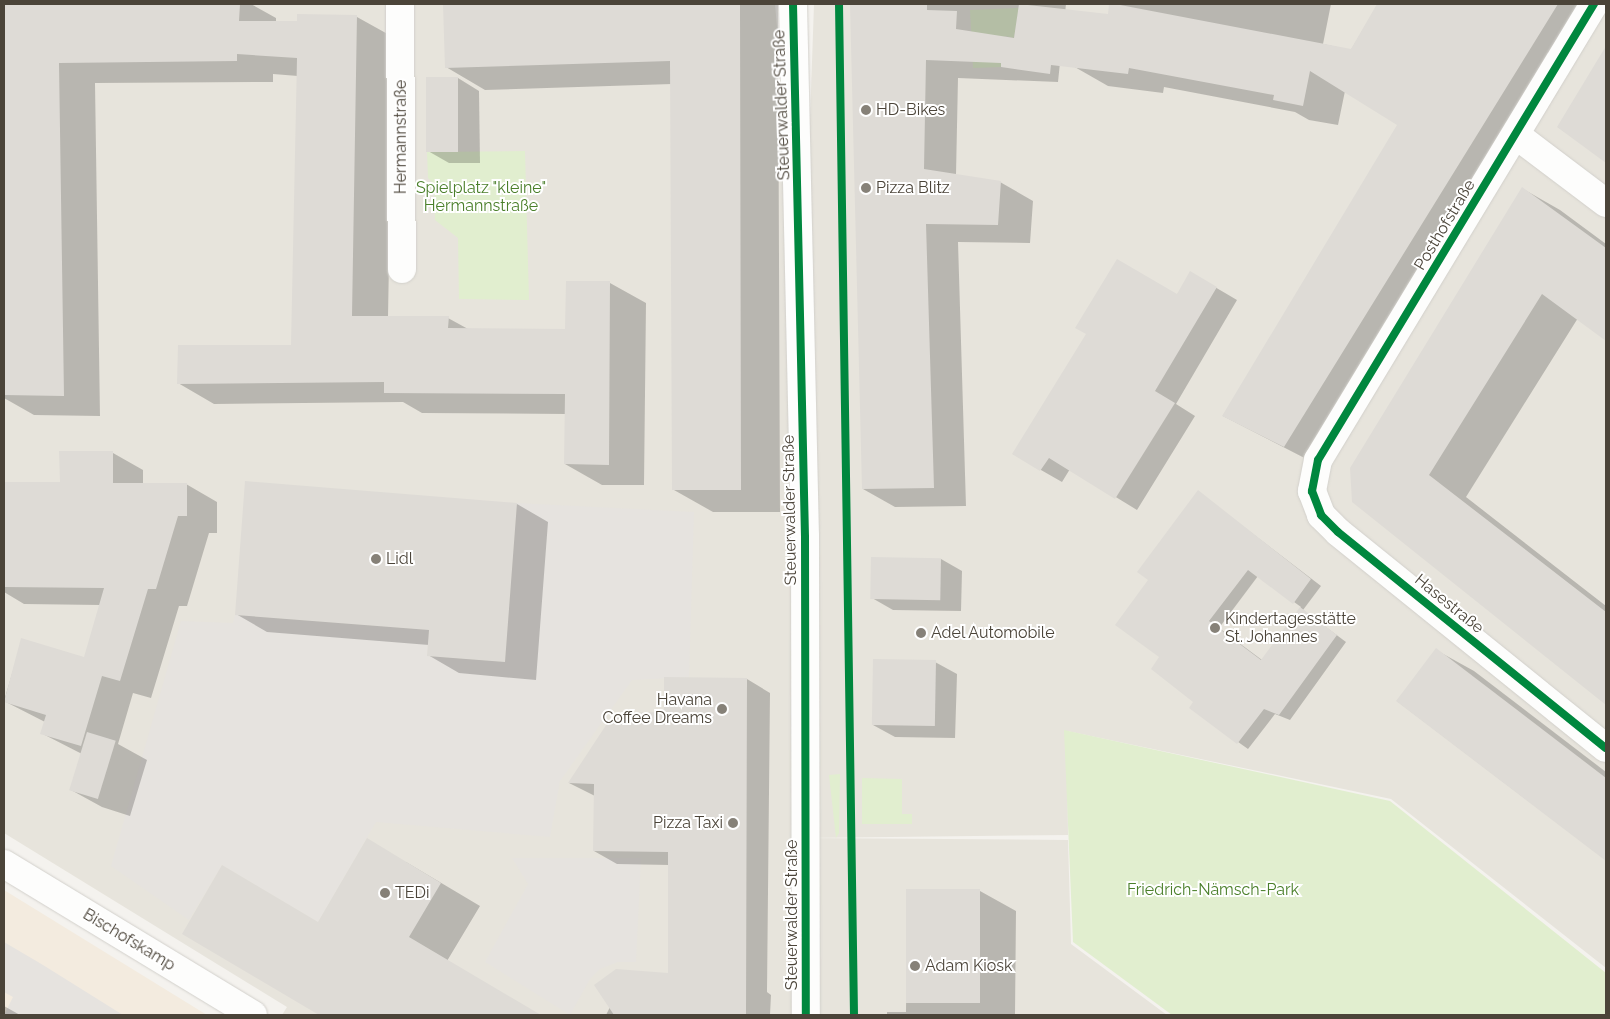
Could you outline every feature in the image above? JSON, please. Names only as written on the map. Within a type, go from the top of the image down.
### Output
[{"type":"street","name":"Hermannstraße","points":[[400,4],[402,269]]},
{"type":"street","name":"Steuerwalder Straße","points":[[792,4],[805,528],[806,1015]]},
{"type":"street","name":"Posthofstraße","points":[[1318,460],[1594,4]]},
{"type":"street","points":[[1516,135],[1606,203]]},
{"type":"street","name":"Hasestraße","points":[[1318,460],[1313,476],[1314,502],[1338,532],[1606,748]]},
{"type":"street","name":"Bischofskamp","points":[[4,864],[253,1015]]},
{"type":"shaded area","points":[[4,4],[775,4],[803,322],[814,4],[1590,4],[1305,494],[1606,755],[1606,968],[1391,799],[1067,731],[1068,835],[805,838],[1068,840],[1071,944],[1167,1015],[282,1015],[287,1007],[4,833]]},
{"type":"shaded area","points":[[1606,4],[1606,743],[1343,532],[1319,477]]},
{"type":"shaded area","points":[[517,503],[694,512],[689,677],[632,680],[560,781],[550,837],[376,822],[318,922],[222,865],[189,920],[111,866],[181,621],[233,623],[235,615],[429,630],[427,656],[505,662]]},
{"type":"shaded area","points":[[512,858],[641,858],[636,962],[618,962],[600,969],[590,979],[570,1015],[485,962],[528,884]]},
{"type":"shaded area","points":[[4,890],[207,1015],[4,1015]]},
{"type":"shaded area","points":[[4,942],[123,1015],[4,1015],[13,997],[4,992]]},
{"type":"green space","points":[[1019,8],[1014,38],[1005,36],[1001,67],[973,68],[970,10]]},
{"type":"green space","name":"Spielplatz \"kleine\" Hermannstraße","points":[[525,151],[529,300],[459,299],[458,238],[435,220],[434,184],[428,178],[427,152]]},
{"type":"green space","name":"Friedrich-Nämsch-Park","points":[[1064,730],[1390,801],[1606,973],[1606,1015],[1172,1015],[1073,942]]},
{"type":"green space","points":[[840,774],[839,833],[836,838],[829,775]]},
{"type":"green space","points":[[862,778],[902,779],[902,814],[912,814],[912,824],[862,824]]},
{"type":"building","points":[[4,4],[240,4],[239,21],[297,21],[297,14],[357,15],[352,316],[449,316],[448,328],[565,329],[566,281],[610,281],[609,465],[564,464],[565,394],[384,393],[384,382],[177,384],[178,345],[291,345],[297,58],[237,54],[237,61],[59,63],[64,396],[4,395]]},
{"type":"building","points":[[443,4],[740,4],[741,490],[672,490],[670,61],[445,68]]},
{"type":"building","points":[[850,4],[927,4],[927,10],[957,11],[956,29],[1014,38],[1019,4],[1108,14],[1109,4],[1115,4],[1351,49],[1377,4],[1558,4],[1284,447],[1222,416],[1397,125],[1310,71],[1303,106],[1273,100],[1274,95],[1129,68],[1128,74],[1051,65],[1050,74],[1001,67],[1001,63],[926,60],[924,169],[1001,181],[998,225],[926,224],[934,488],[862,489]]},
{"type":"building","points":[[1606,46],[1606,163],[1557,127]]},
{"type":"building","points":[[426,77],[458,77],[458,152],[426,152]]},
{"type":"building","points":[[1522,187],[1606,248],[1606,341],[1542,294],[1429,475],[1606,612],[1606,705],[1352,502],[1350,468]]},
{"type":"building","points":[[1117,259],[1177,294],[1190,271],[1217,287],[1155,391],[1175,403],[1115,499],[1049,458],[1040,471],[1012,454],[1086,334],[1075,328]]},
{"type":"building","points":[[59,451],[113,451],[113,483],[187,483],[187,516],[178,516],[156,589],[148,589],[120,681],[102,676],[81,746],[40,734],[46,715],[4,702],[21,638],[84,657],[104,588],[4,587],[4,482],[60,482]]},
{"type":"building","name":"Lidl","points":[[245,481],[517,503],[505,662],[427,656],[429,630],[235,615]]},
{"type":"building","points":[[1198,490],[1311,579],[1293,604],[1248,570],[1209,621],[1261,660],[1300,607],[1337,635],[1279,715],[1264,709],[1237,744],[1189,708],[1193,702],[1151,669],[1159,657],[1115,625],[1148,580],[1137,572]]},
{"type":"building","points":[[871,557],[941,558],[940,600],[870,599]]},
{"type":"building","points":[[1436,648],[1606,778],[1606,861],[1396,701]]},
{"type":"building","points":[[873,659],[936,660],[935,726],[872,725]]},
{"type":"building","points":[[664,677],[747,678],[746,1015],[614,1015],[594,985],[616,969],[668,973],[668,852],[593,851],[594,784],[568,783],[614,713],[664,712]]},
{"type":"building","points":[[87,732],[116,741],[98,799],[69,790]]},
{"type":"building","points":[[367,838],[441,883],[409,937],[541,1015],[319,1015],[182,934],[222,865],[318,922]]},
{"type":"building","points":[[906,889],[980,889],[980,1003],[906,1003]]},
{"type":"cycle path","points":[[793,4],[805,537],[806,1015]]},
{"type":"cycle path","points":[[839,4],[854,1015]]},
{"type":"cycle path","points":[[1594,4],[1318,460],[1312,491],[1321,515],[1338,532],[1606,748]]},
{"type":"place","name":"HD-Bikes","points":[[866,110]]},
{"type":"place","name":"Pizza Blitz","points":[[866,188]]},
{"type":"place","name":"Lidl","points":[[376,559]]},
{"type":"place","name":"Kindertagesstätte St. Johannes","points":[[1215,628]]},
{"type":"place","name":"Adel Automobile","points":[[921,633]]},
{"type":"place","name":"Havana Coffee Dreams","points":[[722,709]]},
{"type":"place","name":"Pizza Taxi","points":[[733,823]]},
{"type":"place","name":"TEDi","points":[[385,893]]},
{"type":"place","name":"Adam Kiosk","points":[[915,966]]}]
